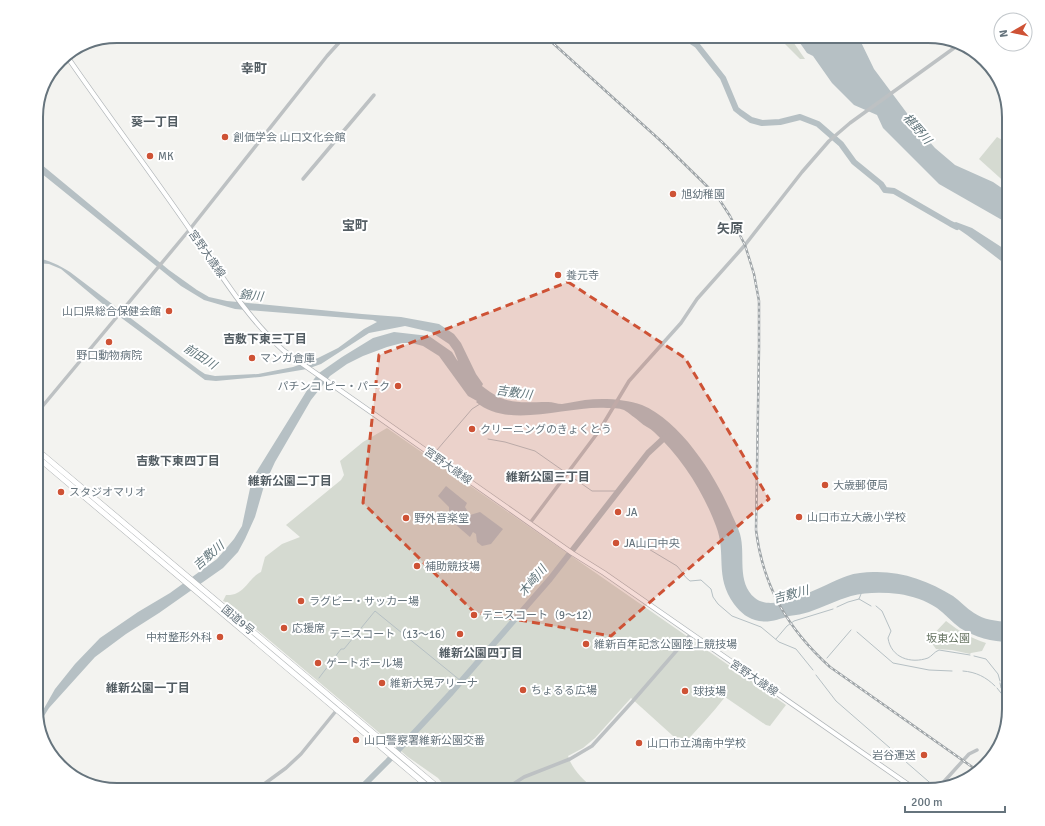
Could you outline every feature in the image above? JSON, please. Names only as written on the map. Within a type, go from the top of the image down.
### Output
[{"type":"highway","name":"国道9号","points":[[43,455],[181,575],[194,590],[432,783]]},
{"type":"highway","name":"国道9号","points":[[43,462],[181,575],[199,586],[339,708]]},
{"type":"highway","name":"国道9号","points":[[398,757],[425,783]]},
{"type":"main road","name":"宮野大歳線","points":[[69,60],[247,312],[274,342],[301,363],[316,372],[389,425],[906,783]]},
{"type":"street","points":[[43,406],[190,229],[339,43]]},
{"type":"street","points":[[530,523],[590,444],[619,396],[634,375],[681,323],[701,295],[745,245],[802,172],[838,133],[954,48]]},
{"type":"street","points":[[303,179],[374,95]]},
{"type":"street","points":[[515,783],[524,777],[570,759],[592,746],[691,634]]},
{"type":"street","points":[[265,783],[286,768],[301,754],[339,708]]},
{"type":"street","points":[[944,781],[969,754],[978,750]]},
{"type":"highlighted area","points":[[568,282],[685,358],[769,499],[611,636],[474,612],[363,503],[379,355]]},
{"type":"green space","points":[[784,43],[794,43],[805,59],[800,59]]},
{"type":"green space","points":[[997,137],[1002,140],[1002,180],[979,159]]},
{"type":"green space","points":[[387,428],[786,705],[770,726],[766,725],[725,697],[683,745],[631,698],[595,738],[583,748],[568,756],[576,770],[588,783],[442,783],[438,778],[408,757],[250,624],[236,608],[223,601],[226,595],[238,593],[261,572],[265,557],[282,544],[300,537],[286,525],[341,480],[344,475],[340,461],[363,442]]},
{"type":"green space","name":"坂東公園","points":[[946,621],[965,634],[986,643],[982,651],[970,654],[952,650],[936,649],[929,639]]},
{"type":"water","name":"椹野川","points":[[800,43],[861,43],[874,69],[921,132],[935,148],[955,165],[993,182],[1002,188],[1002,220],[939,184],[883,128],[877,115],[854,105],[832,83],[813,56],[807,53]]},
{"type":"water","points":[[43,166],[169,270],[209,297],[227,301],[401,317],[439,324],[454,334],[461,343],[476,374],[483,384],[482,386],[506,400],[514,402],[550,402],[562,404],[582,400],[606,399],[628,401],[642,405],[656,413],[684,437],[696,452],[717,484],[740,534],[742,542],[743,576],[749,592],[755,598],[764,602],[775,603],[801,596],[853,574],[870,572],[894,573],[915,578],[934,586],[953,596],[978,615],[986,619],[1002,622],[1002,642],[990,640],[960,628],[937,608],[928,603],[914,597],[893,593],[875,593],[851,596],[807,613],[771,621],[751,619],[734,604],[724,584],[719,536],[705,500],[690,475],[673,452],[652,431],[626,411],[618,408],[592,408],[521,415],[505,414],[489,410],[468,396],[439,356],[423,346],[412,343],[402,343],[363,356],[347,364],[330,376],[311,400],[275,462],[264,486],[255,517],[238,552],[223,568],[95,657],[49,708],[44,717],[43,710],[55,689],[75,664],[100,638],[138,612],[170,593],[217,559],[234,539],[242,526],[252,479],[319,373],[373,338],[394,332],[429,336],[452,352],[458,361],[449,344],[431,332],[405,326],[369,333],[321,364],[307,369],[260,377],[216,381],[205,380],[104,305],[61,269],[49,264],[43,264],[43,260],[54,263],[70,272],[199,370],[205,374],[215,376],[258,374],[293,367],[318,358],[338,348],[364,329],[377,322],[373,320],[235,309],[204,300],[181,286],[43,175]]},
{"type":"water","points":[[956,222],[972,228],[1002,247],[1002,262],[967,235],[951,224]]},
{"type":"water","points":[[446,486],[467,503],[465,507],[470,515],[480,512],[503,529],[491,544],[482,546],[477,542],[476,534],[473,532],[470,537],[449,519],[449,507],[438,496]]},
{"type":"waterway","points":[[694,43],[723,78],[736,109],[751,120],[762,123],[780,122],[800,117],[818,124],[841,144],[854,162],[881,184],[885,190],[894,191],[957,227]]},
{"type":"waterway","points":[[437,450],[472,409],[480,404]]},
{"type":"waterway","name":"木崎川","points":[[366,783],[450,694],[550,579],[648,453],[668,436]]},
{"type":"waterway","points":[[488,439],[505,442],[535,451],[592,491],[618,491]]},
{"type":"waterway","points":[[642,545],[677,566],[690,581],[701,580],[711,589],[713,597],[718,604],[732,616],[761,627],[779,642],[796,649],[813,670]]},
{"type":"waterway","points":[[837,607],[859,599],[861,594]]},
{"type":"waterway","points":[[859,599],[871,606]]},
{"type":"waterway","points":[[876,606],[882,611],[891,631],[888,638],[890,645],[897,655],[909,660],[922,660],[928,658],[939,650],[970,655]]},
{"type":"waterway","points":[[776,639],[787,626],[794,621],[833,609]]},
{"type":"waterway","points":[[319,678],[341,649],[344,649],[375,611],[461,681]]},
{"type":"waterway","points":[[827,658],[851,630]]},
{"type":"waterway","points":[[857,632],[893,663],[929,670],[952,671]]},
{"type":"waterway","points":[[974,656],[986,659],[998,674],[1000,681]]},
{"type":"waterway","points":[[963,671],[972,672],[988,680],[995,686]]},
{"type":"waterway","points":[[816,675],[836,701],[930,783]]},
{"type":"waterway","points":[[1000,683],[1002,689]]},
{"type":"waterway","points":[[997,688],[1002,694]]},
{"type":"railway","points":[[553,43],[662,142],[717,196],[730,216],[745,245],[754,274],[759,301],[756,530],[759,551],[771,588],[780,606],[802,638],[830,667],[973,768]]},
{"type":"place","name":"創価学会 山口文化会館","points":[[225,137]]},
{"type":"place","name":"MK","points":[[150,156]]},
{"type":"place","name":"旭幼稚園","points":[[673,194]]},
{"type":"place","name":"養元寺","points":[[558,275]]},
{"type":"place","name":"山口県総合保健会館","points":[[169,311]]},
{"type":"place","name":"野口動物病院","points":[[109,342]]},
{"type":"place","name":"マンガ倉庫","points":[[252,358]]},
{"type":"place","name":"パチンコ ピー・パーク","points":[[398,386]]},
{"type":"place","name":"クリーニングのきょくとう","points":[[472,429]]},
{"type":"place","name":"大歳郵便局","points":[[825,485]]},
{"type":"place","name":"スタジオマリオ","points":[[61,492]]},
{"type":"place","name":"JA","points":[[618,512]]},
{"type":"place","name":"山口市立大歳小学校","points":[[799,517]]},
{"type":"place","name":"野外音楽堂","points":[[406,518]]},
{"type":"place","name":"JA山口中央","points":[[616,543]]},
{"type":"place","name":"補助競技場","points":[[417,566]]},
{"type":"place","name":"ラグビー・サッカー場","points":[[301,601]]},
{"type":"place","name":"テニスコート（9～12）","points":[[474,615]]},
{"type":"place","name":"応援席","points":[[284,628]]},
{"type":"place","name":"テニスコート（13～16）","points":[[460,634]]},
{"type":"place","name":"中村整形外科","points":[[220,637]]},
{"type":"place","name":"維新百年記念公園陸上競技場","points":[[586,644]]},
{"type":"place","name":"ゲートボール場","points":[[318,663]]},
{"type":"place","name":"維新大晃アリーナ","points":[[382,683]]},
{"type":"place","name":"ちょるる広場","points":[[523,690]]},
{"type":"place","name":"球技場","points":[[685,691]]},
{"type":"place","name":"山口警察署維新公園交番","points":[[356,740]]},
{"type":"place","name":"山口市立鴻南中学校","points":[[639,743]]},
{"type":"place","name":"岩谷運送","points":[[924,755]]},
{"type":"district","name":"幸町","points":[[254,69]]},
{"type":"district","name":"葵一丁目","points":[[155,122]]},
{"type":"district","name":"宝町","points":[[355,226]]},
{"type":"district","name":"矢原","points":[[730,229]]},
{"type":"district","name":"吉敷下東三丁目","points":[[265,339]]},
{"type":"district","name":"吉敷下東四丁目","points":[[178,461]]},
{"type":"district","name":"維新公園三丁目","points":[[548,477]]},
{"type":"district","name":"維新公園二丁目","points":[[290,481]]},
{"type":"district","name":"維新公園四丁目","points":[[481,653]]},
{"type":"district","name":"維新公園一丁目","points":[[148,688]]},
{"type":"water label","name":"錦川","points":[[251,296]]},
{"type":"water label","name":"前田川","points":[[200,357]]},
{"type":"water label","name":"吉敷川","points":[[514,393]]},
{"type":"water label","name":"吉敷川","points":[[209,556]]},
{"type":"water label","name":"吉敷川","points":[[791,595]]}]
